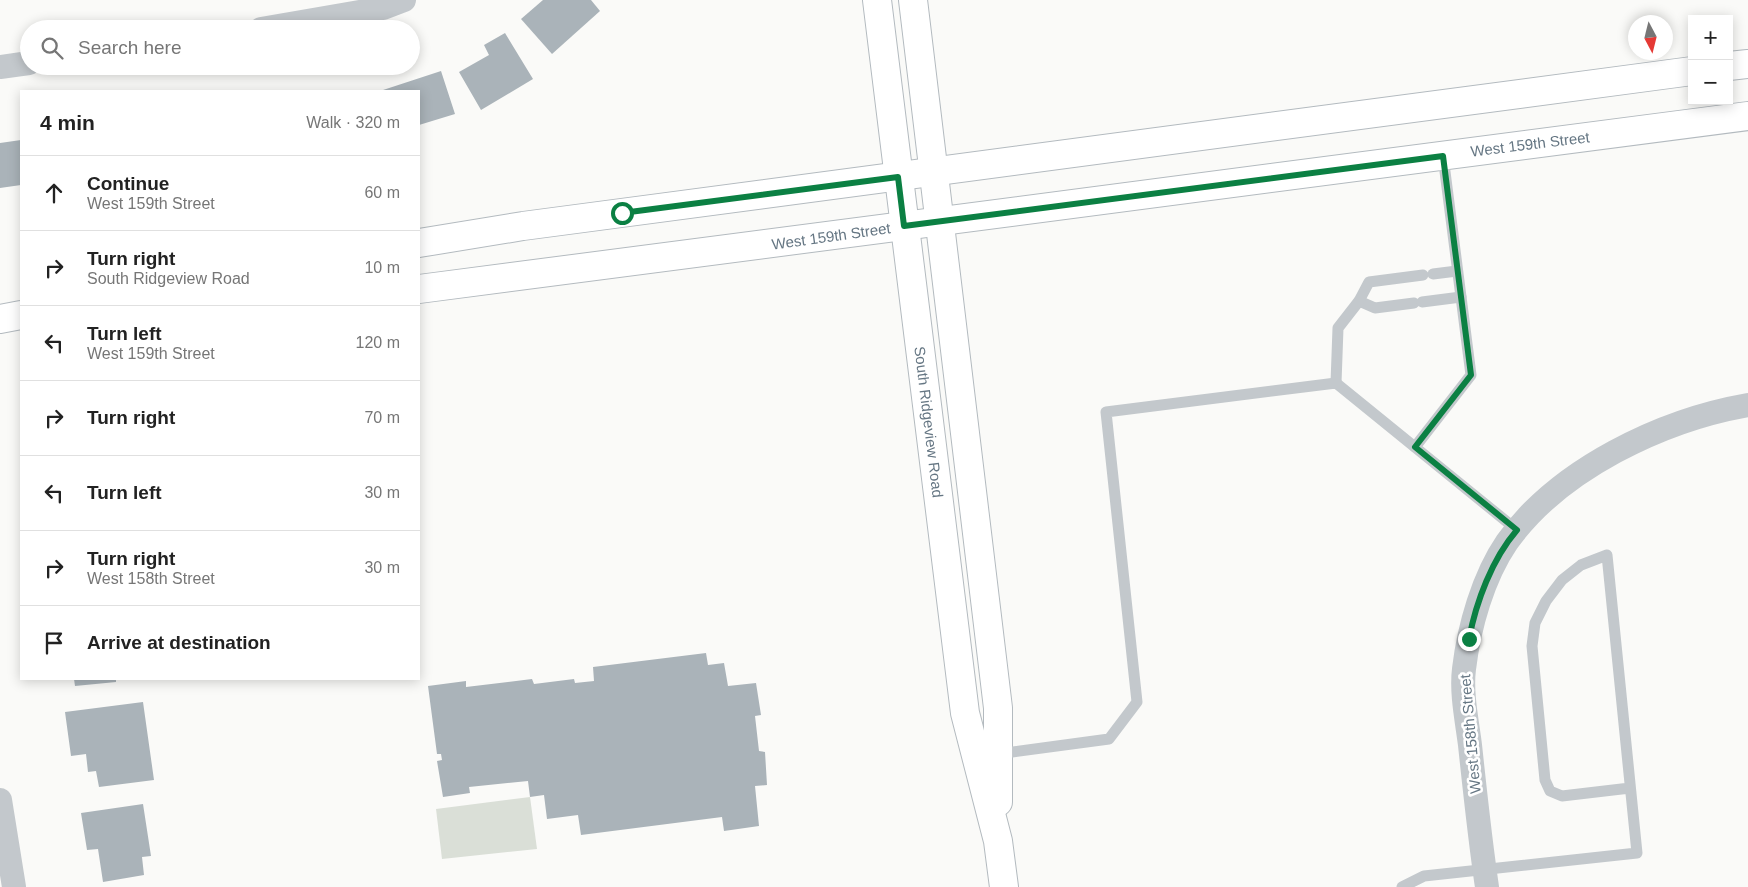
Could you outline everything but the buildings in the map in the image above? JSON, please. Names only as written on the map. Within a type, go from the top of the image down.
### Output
[{"type":"main road","name":"South Ridgeview Road","points":[[877,0],[965,714],[998,841],[1004,887]]},
{"type":"main road","name":"South Ridgeview Road","points":[[913,0],[998,708],[998,841]]},
{"type":"main road","points":[[1733,66],[1748,64]]},
{"type":"main road","points":[[420,242],[533,224],[1688,72]]},
{"type":"main road","name":"West 159th Street","points":[[420,289],[1748,116]]},
{"type":"main road","points":[[0,319],[20,315]]},
{"type":"main road","points":[[0,328],[20,326]]},
{"type":"street","points":[[313,20],[383,8],[404,0]]},
{"type":"street","points":[[0,67],[20,64]]},
{"type":"street","name":"West 158th Street","points":[[1485,878],[1463,671],[1472,623],[1489,578],[1507,542],[1537,508],[1574,476],[1622,448],[1672,426],[1748,404]]},
{"type":"street","points":[[0,800],[14,887]]},
{"type":"lane","points":[[1415,447],[1471,375],[1443,156]]},
{"type":"lane","points":[[1336,382],[1338,328],[1359,301],[1369,282],[1457,271]]},
{"type":"lane","points":[[1359,301],[1375,308],[1461,297]]},
{"type":"lane","points":[[998,754],[1109,739],[1137,702],[1106,412],[1336,382],[1517,530]]},
{"type":"lane","points":[[1402,887],[1424,876],[1485,878],[1637,853],[1607,555],[1581,565],[1562,580],[1546,601],[1535,623],[1532,646],[1544,780],[1550,791],[1562,796],[1630,788]]},
{"type":"shaded area","points":[[530,797],[537,849],[442,859],[436,809]]},
{"type":"route","points":[[622,213],[898,177],[904,226],[1443,156],[1471,375],[1415,447],[1517,530],[1507,542],[1489,578],[1472,623],[1469,639]]}]
